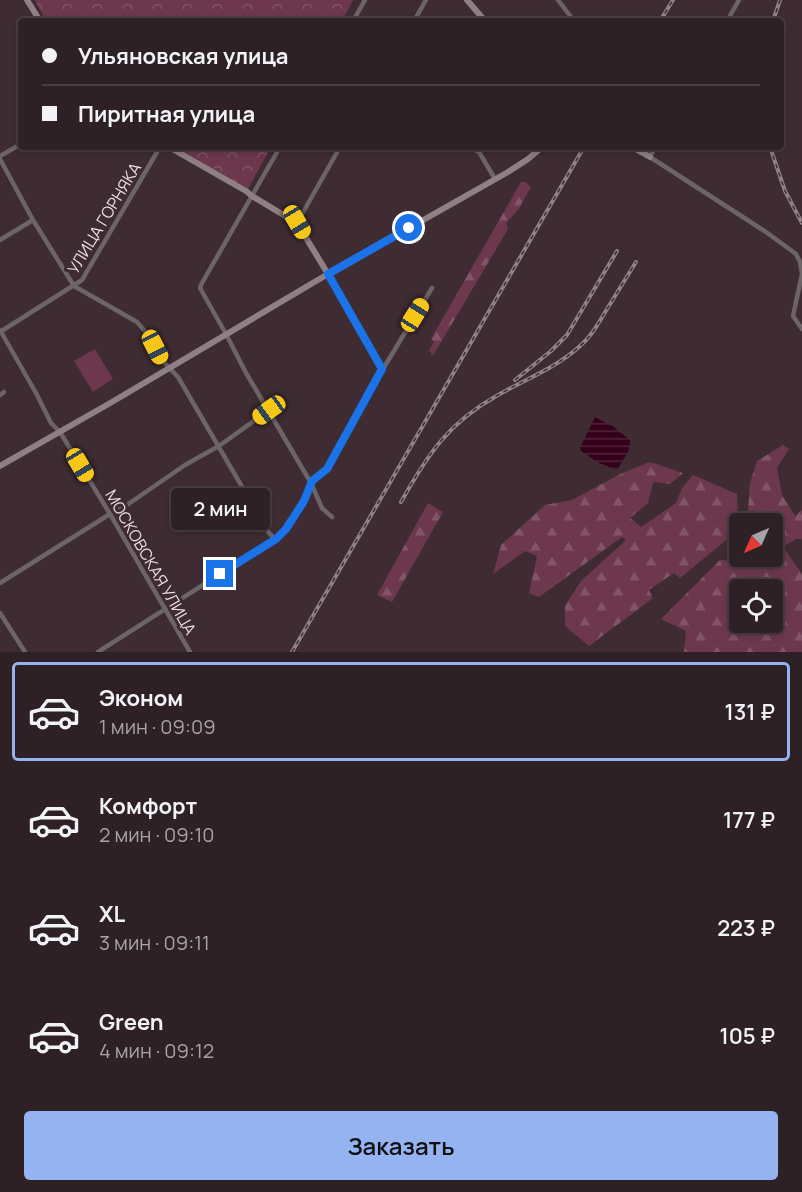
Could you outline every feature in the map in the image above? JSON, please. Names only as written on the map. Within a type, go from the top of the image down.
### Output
[{"type":"main road","points":[[27,0],[38,18]]},
{"type":"main road","points":[[467,0],[482,18]]},
{"type":"main road","points":[[175,150],[297,222],[328,274]]},
{"type":"main road","points":[[0,466],[495,179],[538,150]]},
{"type":"main road","points":[[637,150],[650,157]]},
{"type":"street","points":[[355,18],[365,0]]},
{"type":"street","points":[[416,18],[426,0]]},
{"type":"street","points":[[558,0],[572,18]]},
{"type":"street","points":[[729,18],[739,0]]},
{"type":"street","points":[[18,146],[0,158],[33,220],[74,286],[144,329],[160,358],[178,377],[269,533],[276,539]]},
{"type":"street","name":"УЛИЦА ГОРНЯКА","points":[[0,331],[74,286],[86,276],[158,150]]},
{"type":"street","points":[[278,150],[200,288],[322,508],[332,517]]},
{"type":"street","points":[[297,222],[338,150]]},
{"type":"street","points":[[474,150],[479,153],[495,179]]},
{"type":"street","points":[[654,150],[650,157],[796,254],[802,274],[793,316],[802,329]]},
{"type":"street","points":[[0,240],[33,220]]},
{"type":"street","points":[[328,274],[382,369]]},
{"type":"street","points":[[98,652],[276,539],[286,529],[304,501],[310,483],[327,469],[382,369],[432,288]]},
{"type":"street","name":"МОСКОВСКАЯ УЛИЦА","points":[[0,331],[51,423],[60,432],[110,514],[190,652]]},
{"type":"street","points":[[0,583],[121,509],[185,465],[219,446],[269,410]]},
{"type":"street","points":[[0,613],[25,652]]},
{"type":"green space","points":[[35,0],[353,0],[344,18],[44,18]]},
{"type":"green space","points":[[180,150],[269,150],[248,189]]},
{"type":"green space","points":[[521,182],[531,187],[518,210],[506,223],[508,229],[434,354],[431,355],[431,351],[428,352],[434,342],[431,339]]},
{"type":"green space","points":[[95,349],[113,379],[93,392],[74,361]]},
{"type":"green space","points":[[783,445],[789,449],[777,468],[782,495],[795,516],[802,510],[802,539],[796,539],[783,547],[783,513],[748,513],[750,483],[757,461]]},
{"type":"green space","points":[[650,462],[683,473],[670,484],[653,482],[648,503],[630,518],[641,527],[676,503],[682,488],[693,475],[737,494],[738,513],[729,513],[729,538],[680,578],[674,573],[649,590],[653,598],[589,646],[565,626],[565,606],[581,581],[626,540],[622,537],[539,597],[529,593],[537,556],[525,551],[493,574],[501,545],[545,505],[572,500],[622,473]]},
{"type":"green space","points":[[428,503],[443,512],[392,602],[377,595]]},
{"type":"green space","points":[[783,547],[802,574],[802,652],[684,652],[686,631],[661,619],[720,560],[729,561],[729,567],[783,567]]},
{"type":"shaded area","points":[[595,417],[614,427],[630,440],[629,450],[617,470],[599,463],[581,451],[580,448]]},
{"type":"railway","points":[[662,18],[673,0]]},
{"type":"railway","points":[[774,18],[780,0]]},
{"type":"railway","points":[[292,652],[582,150]]},
{"type":"railway","points":[[771,150],[785,191],[802,223]]},
{"type":"railway","points":[[515,380],[567,335],[617,251]]},
{"type":"railway","points":[[401,502],[430,454],[452,429],[481,406],[561,361],[584,342],[595,329],[636,262]]},
{"type":"route","points":[[220,574],[276,539],[286,529],[308,494],[310,483],[327,469],[382,369],[328,274],[409,228]]}]
